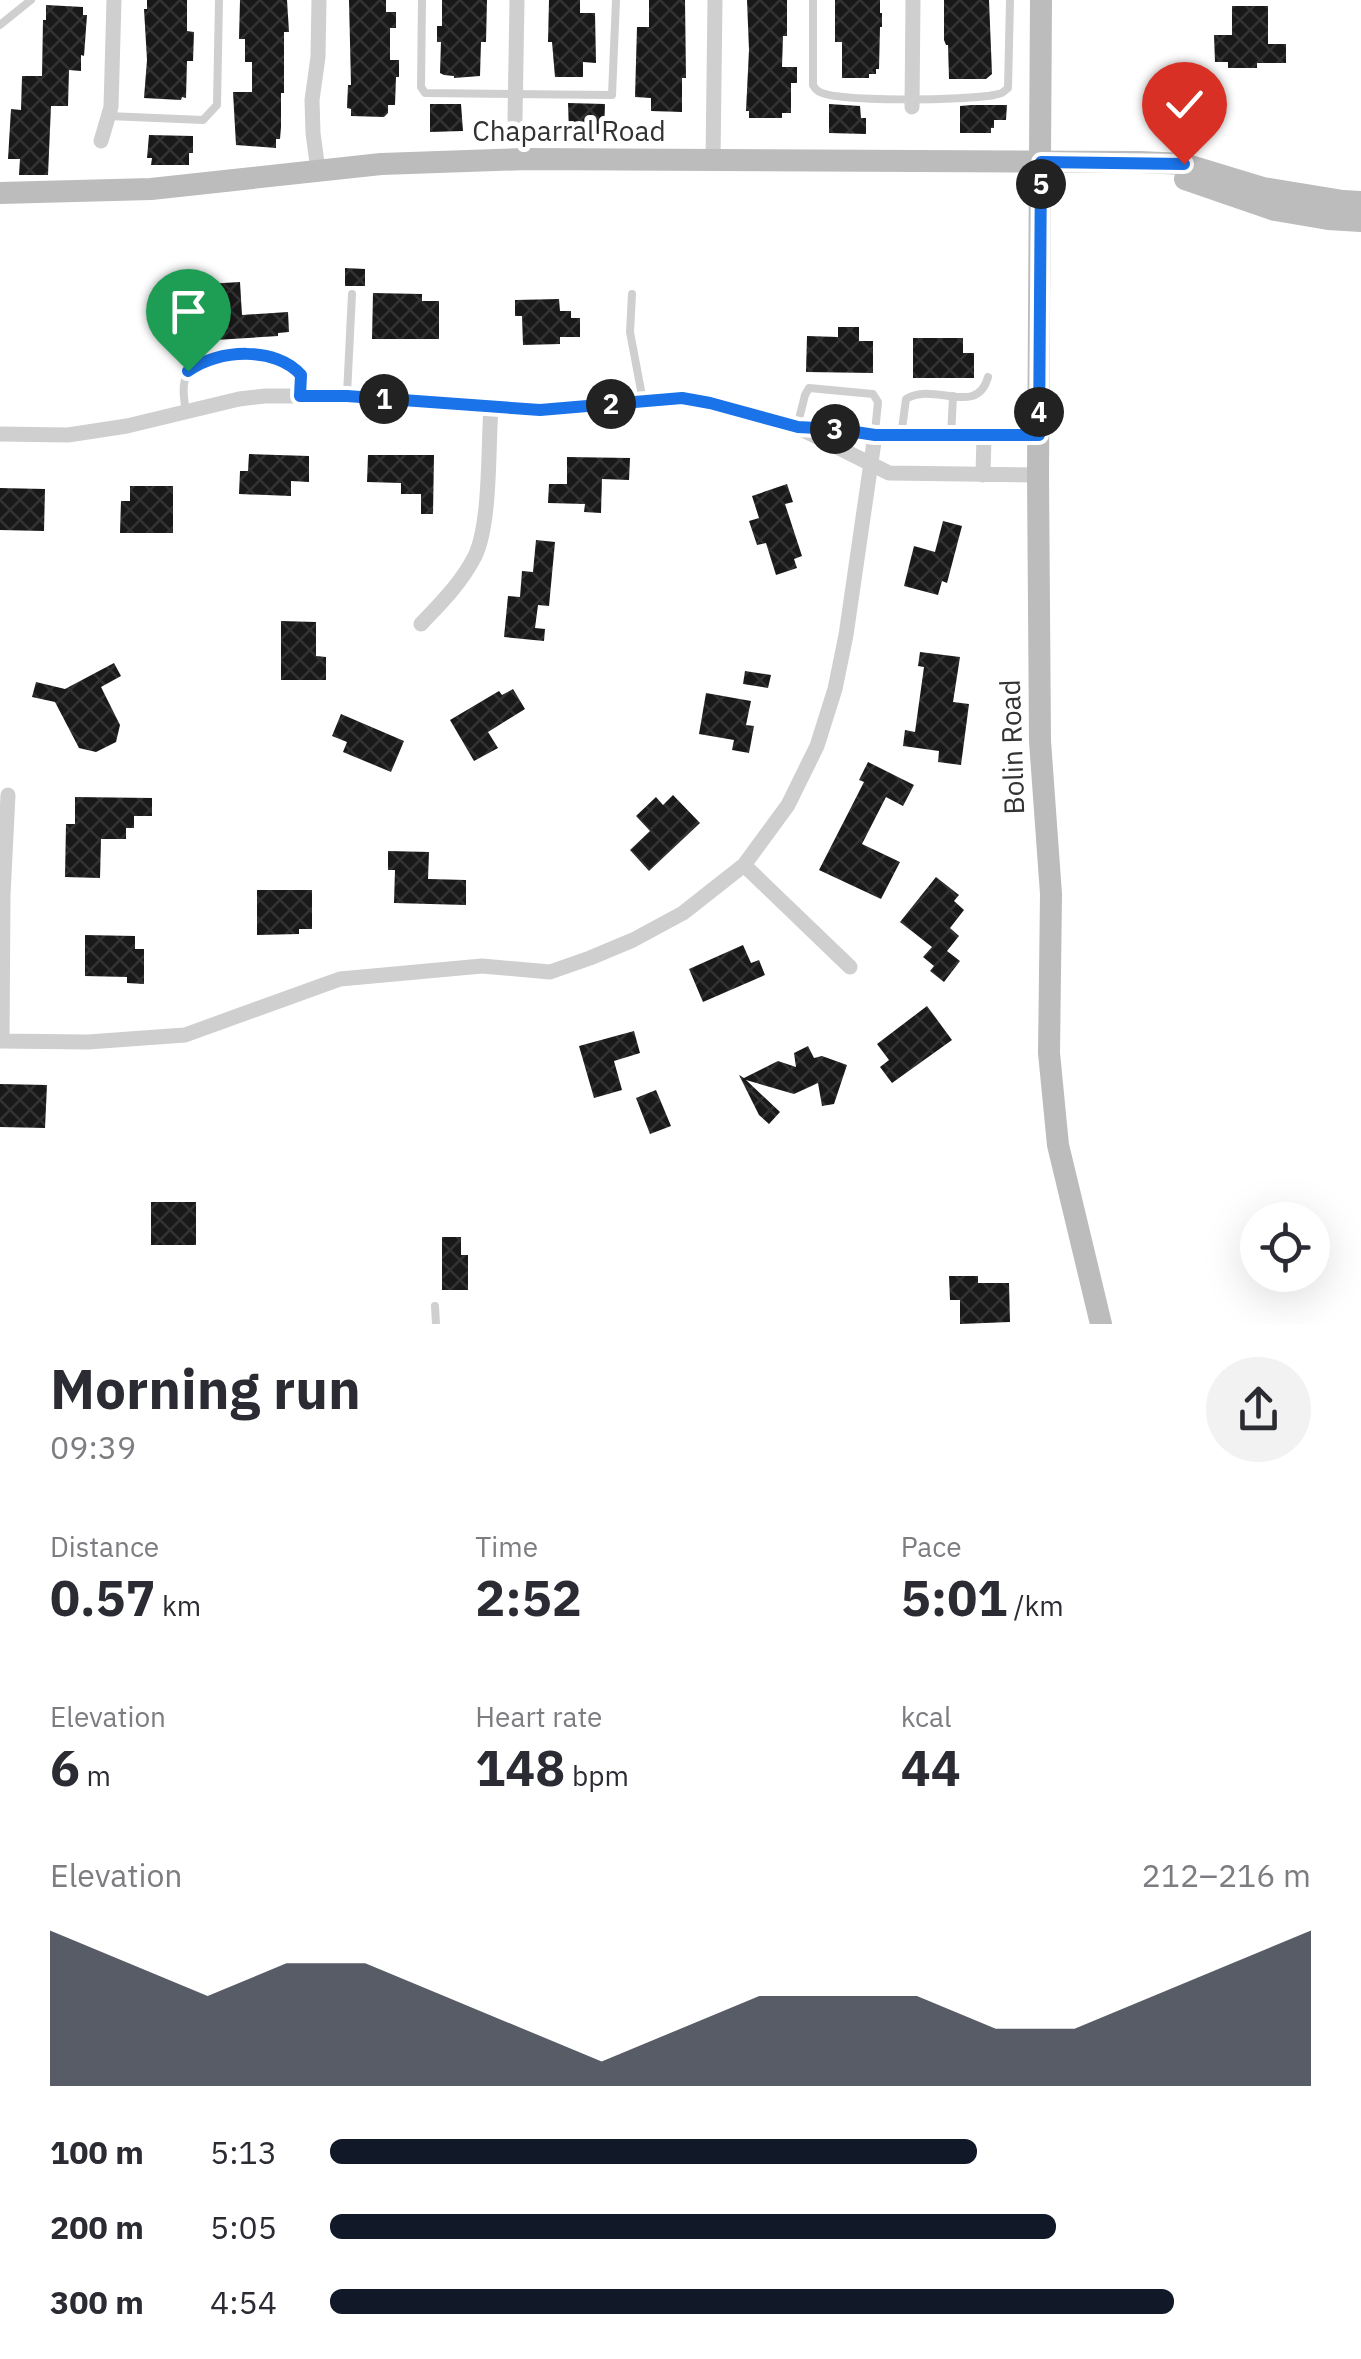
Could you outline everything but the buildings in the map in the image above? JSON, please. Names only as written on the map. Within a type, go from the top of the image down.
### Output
[{"type":"main road","name":"Bolin Road","points":[[1041,0],[1040,741],[1051,894],[1051,1086],[1063,1172],[1102,1324]]},
{"type":"main road","name":"Chaparral Road","points":[[0,193],[151,189],[381,164],[526,160],[1140,162],[1184,164],[1262,188],[1361,202]]},
{"type":"main road","name":"Chaparral Road","points":[[1140,162],[1275,210],[1361,221]]},
{"type":"street","points":[[100,141],[111,107],[114,0]]},
{"type":"street","points":[[318,0],[318,57],[312,100],[318,170]]},
{"type":"street","points":[[516,119],[517,0]]},
{"type":"street","points":[[713,161],[715,0]]},
{"type":"street","points":[[912,103],[913,0]]},
{"type":"street","points":[[0,434],[68,435],[126,426],[239,398],[347,396],[540,410],[682,398],[798,427],[875,435],[1039,435]]},
{"type":"street","points":[[421,624],[450,593],[480,542],[490,407]]},
{"type":"street","points":[[798,427],[888,473],[1038,474]]},
{"type":"street","points":[[8,795],[1,1041],[88,1042],[184,1035],[340,979],[482,966],[550,972],[590,958],[661,926],[708,894],[744,865],[788,805],[810,764],[835,689],[875,435]]},
{"type":"street","points":[[983,475],[984,436]]},
{"type":"street","points":[[744,865],[850,967]]},
{"type":"lane","points":[[0,24],[31,0]]},
{"type":"lane","points":[[108,116],[203,120],[216,105],[219,0]]},
{"type":"lane","points":[[422,0],[421,88],[425,92],[516,94],[612,94],[616,0]]},
{"type":"lane","points":[[813,0],[812,85],[818,92],[912,103],[1000,94],[1008,88],[1010,0]]},
{"type":"lane","points":[[347,396],[352,294]]},
{"type":"lane","points":[[632,294],[630,332],[643,401]]},
{"type":"lane","points":[[186,412],[183,394],[188,371],[214,358],[228,356],[264,356],[292,365],[301,375],[300,396]]},
{"type":"lane","points":[[901,436],[906,399],[915,394],[971,398],[982,392],[988,376]]},
{"type":"lane","points":[[798,427],[809,388],[832,389],[873,394],[878,402],[875,435]]},
{"type":"lane","points":[[951,436],[952,396]]},
{"type":"lane","points":[[436,1306],[436,1324]]},
{"type":"route","points":[[188,371],[214,358],[250,354],[292,365],[301,375],[300,396],[540,410],[682,398],[798,427],[875,435],[1039,435],[1041,162],[1184,164]]}]
